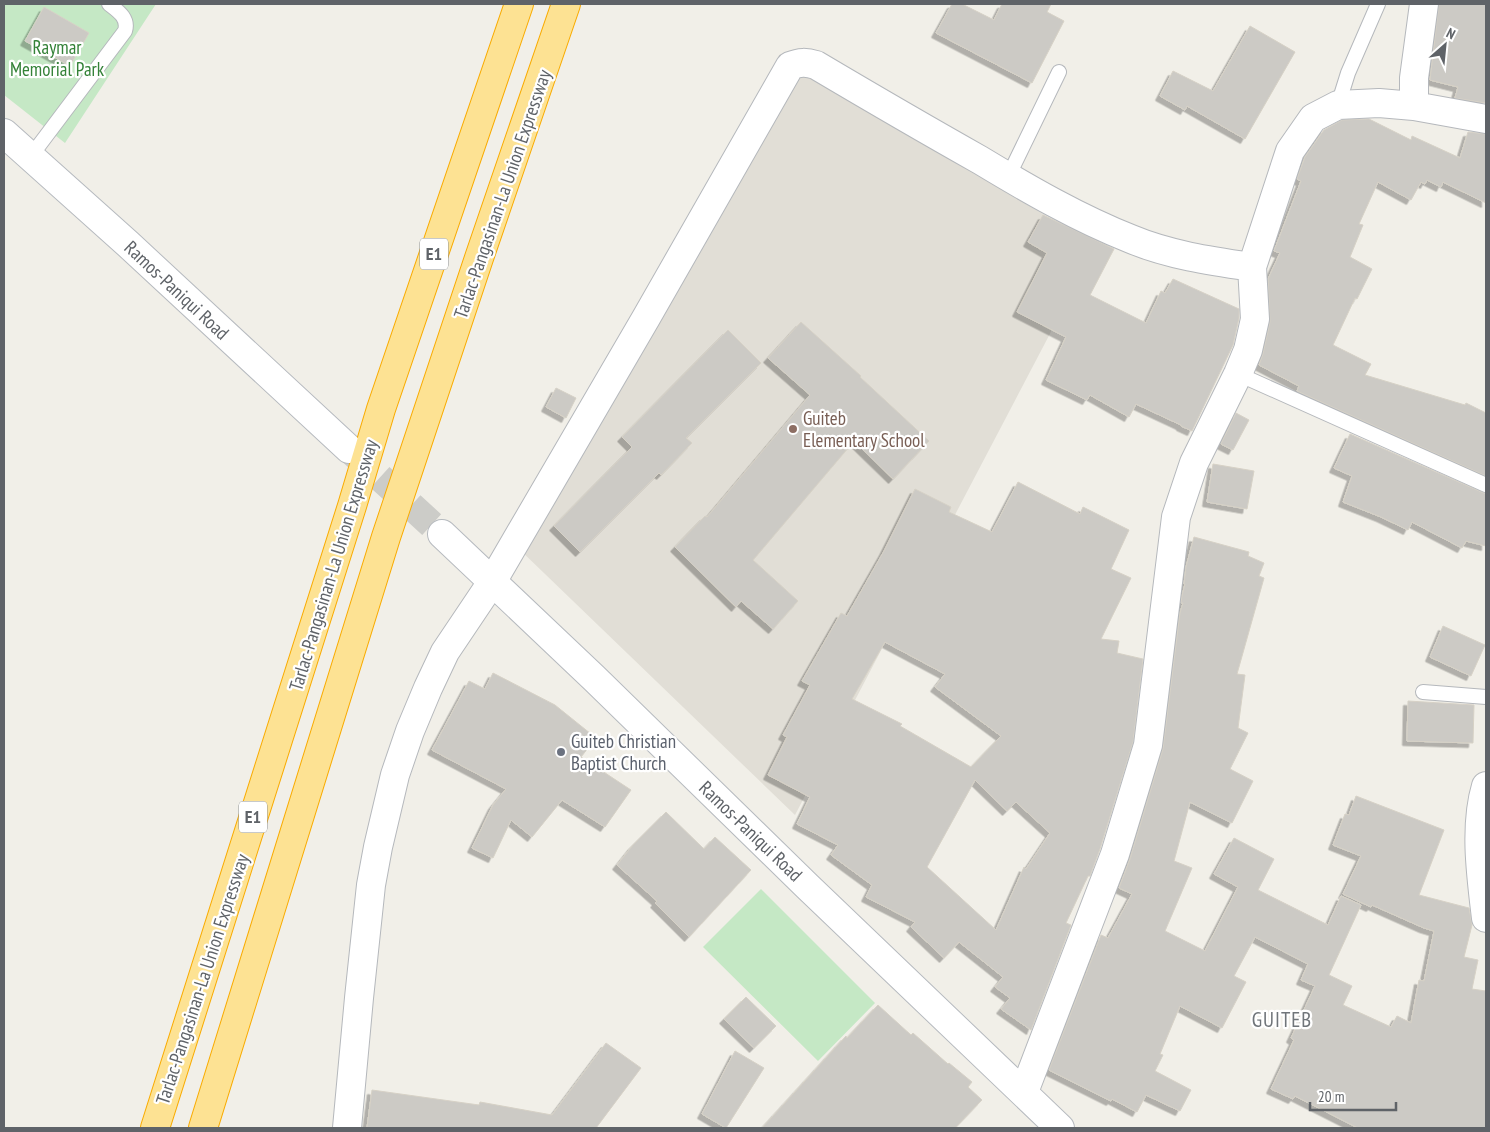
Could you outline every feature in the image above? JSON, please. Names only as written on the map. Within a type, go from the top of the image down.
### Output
[{"type":"highway","name":"Tarlac-Pangasinan-La Union Expressway","points":[[155,1128],[381,409],[519,4]]},
{"type":"highway","name":"Tarlac-Pangasinan-La Union Expressway","points":[[203,1128],[386,538],[566,4]]},
{"type":"street","points":[[1414,106],[1414,78],[1424,4]]},
{"type":"street","points":[[347,1128],[371,885],[385,810],[407,740],[428,688],[445,652],[492,582],[651,310],[790,66],[806,62],[816,65],[1008,177],[1090,222],[1132,240],[1165,250],[1202,259],[1252,267]]},
{"type":"street","points":[[1024,1092],[1115,854],[1148,745],[1176,517],[1194,463],[1248,350],[1255,319],[1252,267],[1290,151],[1313,118],[1338,105],[1379,103],[1414,106],[1486,119]]},
{"type":"street","name":"Ramos-Paniqui Road","points":[[4,133],[348,449]]},
{"type":"street","name":"Ramos-Paniqui Road","points":[[442,534],[1060,1128]]},
{"type":"street","points":[[1486,786],[1480,831],[1480,867],[1486,918]]},
{"type":"lane","points":[[31,156],[125,31],[125,19],[122,14],[108,4]]},
{"type":"lane","points":[[1338,105],[1348,74],[1378,4]]},
{"type":"lane","points":[[1008,177],[1059,72]]},
{"type":"lane","points":[[1238,374],[1486,485]]},
{"type":"lane","points":[[1423,692],[1486,697]]},
{"type":"shaded area","name":"Guiteb Elementary School","points":[[811,75],[1096,246],[795,815],[517,547],[788,78]]},
{"type":"green space","name":"Raymar Memorial Park","points":[[4,4],[156,4],[65,143],[4,95]]},
{"type":"green space","points":[[761,889],[875,1003],[818,1061],[703,947]]},
{"type":"building","points":[[952,4],[962,4],[994,20],[1002,4],[1051,4],[1047,12],[1064,21],[1032,83],[936,33]]},
{"type":"building","points":[[1439,4],[1486,4],[1486,103],[1455,98],[1458,87],[1430,80]]},
{"type":"building","points":[[44,7],[89,33],[70,66],[25,41]]},
{"type":"building","points":[[1250,26],[1295,52],[1245,139],[1187,106],[1185,110],[1160,96],[1173,71],[1213,91]]},
{"type":"building","points":[[1369,119],[1411,140],[1412,136],[1460,158],[1468,132],[1486,134],[1486,203],[1443,182],[1441,187],[1427,180],[1425,184],[1421,182],[1411,200],[1378,182],[1359,224],[1363,225],[1350,257],[1372,269],[1357,299],[1355,298],[1333,345],[1371,364],[1365,375],[1465,405],[1466,403],[1486,413],[1486,476],[1297,391],[1299,386],[1259,365],[1270,322],[1268,279],[1280,253],[1274,251],[1301,181],[1297,179],[1305,157],[1324,130],[1342,120]]},
{"type":"building","points":[[1043,215],[1114,249],[1090,295],[1146,323],[1161,291],[1165,293],[1173,279],[1239,309],[1233,345],[1192,431],[1136,404],[1129,417],[1090,395],[1087,400],[1046,380],[1066,337],[1017,312],[1047,253],[1028,242]]},
{"type":"building","points":[[801,322],[929,441],[893,479],[854,441],[753,560],[798,601],[773,629],[741,601],[736,607],[675,547],[705,516],[707,517],[810,395],[768,358]]},
{"type":"building","points":[[728,330],[761,363],[686,438],[692,443],[661,475],[659,473],[580,552],[554,526],[632,447],[622,437]]},
{"type":"building","points":[[556,388],[576,398],[566,418],[546,407]]},
{"type":"building","points":[[1236,413],[1249,420],[1233,450],[1221,444]]},
{"type":"building","points":[[1350,434],[1486,494],[1486,546],[1466,541],[1462,548],[1412,522],[1408,530],[1343,502],[1352,476],[1334,468]]},
{"type":"building","points":[[1213,464],[1254,471],[1247,509],[1207,502]]},
{"type":"building","points":[[1018,482],[1080,514],[1083,507],[1129,530],[1111,569],[1131,578],[1101,639],[1119,641],[1117,653],[1143,659],[1133,742],[1100,849],[1090,876],[1088,876],[1066,923],[1071,925],[1031,1030],[1001,1009],[1010,998],[995,987],[1003,977],[959,942],[944,958],[911,927],[915,922],[866,897],[872,885],[831,855],[838,845],[797,824],[810,797],[768,775],[787,737],[783,735],[810,685],[802,681],[841,613],[847,616],[884,551],[915,489],[951,507],[949,512],[992,532]],"holes":[[[885,642],[945,674],[935,687],[1001,736],[971,767],[900,726],[902,724],[852,699]],[[975,780],[1007,811],[1016,802],[1050,833],[1026,869],[1024,867],[996,930],[927,867]]]},
{"type":"building","points":[[1194,537],[1249,552],[1248,556],[1264,563],[1259,576],[1264,578],[1237,674],[1245,675],[1238,728],[1248,733],[1230,769],[1253,781],[1232,823],[1190,802],[1174,861],[1192,868],[1165,931],[1205,951],[1238,887],[1214,874],[1234,838],[1274,859],[1258,890],[1328,925],[1341,896],[1361,905],[1329,975],[1352,986],[1343,1005],[1391,1027],[1397,1016],[1411,1023],[1419,980],[1424,981],[1434,931],[1343,894],[1361,856],[1333,845],[1345,814],[1349,815],[1356,796],[1444,830],[1419,895],[1469,908],[1472,925],[1464,957],[1478,960],[1472,989],[1486,991],[1486,1128],[1358,1128],[1295,1096],[1293,1099],[1271,1089],[1294,1040],[1291,1038],[1315,986],[1301,980],[1308,964],[1255,937],[1234,976],[1246,982],[1222,1028],[1180,1006],[1160,1054],[1163,1055],[1155,1071],[1191,1090],[1180,1111],[1146,1095],[1137,1112],[1049,1070],[1101,935],[1108,938],[1132,894],[1119,888],[1130,859],[1163,749],[1180,613],[1183,603],[1181,603],[1186,567]]},
{"type":"building","points":[[1443,626],[1485,645],[1471,676],[1430,657]]},
{"type":"building","points":[[493,673],[555,705],[596,738],[581,757],[631,790],[605,827],[562,800],[532,837],[511,820],[493,858],[472,848],[493,805],[506,789],[432,750],[469,681],[485,689]]},
{"type":"building","points":[[1408,701],[1474,705],[1473,743],[1407,741]]},
{"type":"building","points":[[666,812],[704,849],[715,837],[751,870],[689,937],[655,903],[657,901],[617,865],[633,845]]},
{"type":"building","points":[[746,997],[776,1026],[754,1048],[724,1019]]},
{"type":"building","points":[[878,1005],[911,1035],[913,1033],[972,1082],[968,1087],[982,1100],[955,1128],[762,1128],[846,1036],[847,1038]]},
{"type":"building","points":[[606,1043],[641,1068],[596,1128],[367,1128],[372,1090],[479,1105],[480,1102],[552,1115]]},
{"type":"building","points":[[735,1051],[764,1068],[726,1128],[702,1114]]},
{"type":"tunnel","points":[[349,449],[442,534]]},
{"type":"place","name":"Guiteb Elementary School","points":[[793,429]]},
{"type":"place","name":"Guiteb Christian Baptist Church","points":[[561,752]]},
{"type":"district","name":"GUITEB","points":[[1282,1020]]}]
